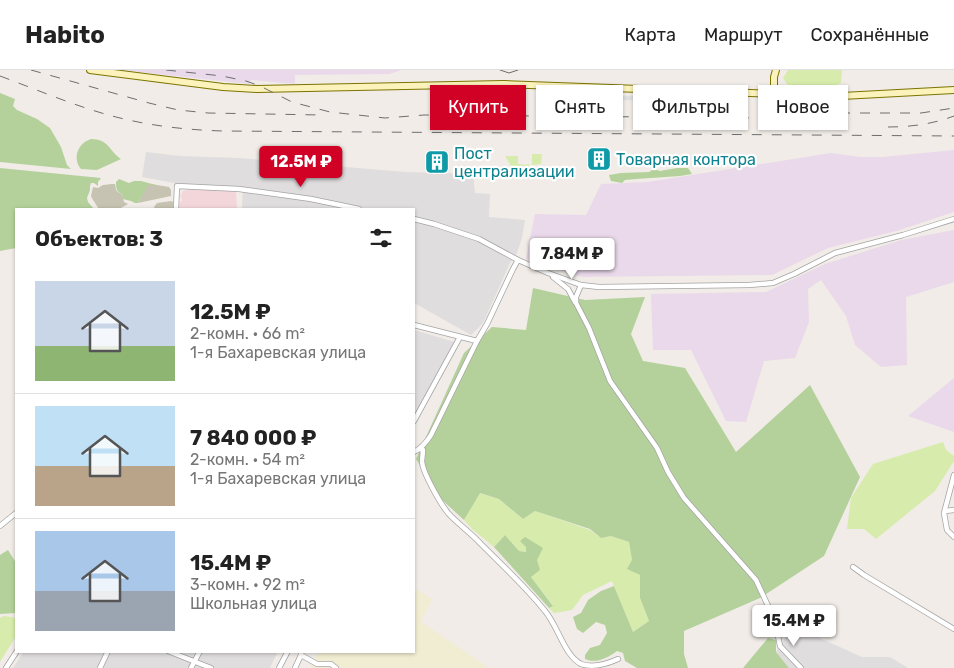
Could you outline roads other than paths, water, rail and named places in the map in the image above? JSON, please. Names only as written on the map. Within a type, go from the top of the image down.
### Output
[{"type":"main road","points":[[90,70],[266,90],[504,84],[758,92]]},
{"type":"main road","points":[[774,85],[776,70]]},
{"type":"main road","points":[[848,96],[954,90]]},
{"type":"street","points":[[176,208],[177,186],[239,189],[354,208]]},
{"type":"street","points":[[415,219],[479,239],[518,260],[581,285],[599,286],[748,285],[773,283],[835,253],[954,219]]},
{"type":"street","points":[[415,452],[420,449],[431,435],[518,260]]},
{"type":"street","points":[[548,273],[568,289],[589,328],[610,381],[657,448],[668,472],[684,498],[756,580],[770,610],[780,646],[801,668]]},
{"type":"street","points":[[576,304],[576,297],[581,285]]},
{"type":"street","points":[[415,325],[477,341]]},
{"type":"street","points":[[415,419],[460,337]]},
{"type":"street","points":[[415,406],[420,408]]},
{"type":"street","points":[[420,449],[424,450],[422,463],[427,477],[448,512],[510,572],[546,612],[570,654],[581,664],[591,667],[607,664],[618,658]]},
{"type":"street","points":[[954,476],[945,511],[947,530],[954,537]]},
{"type":"street","points":[[945,511],[954,510]]},
{"type":"street","points":[[0,526],[15,514]]},
{"type":"street","points":[[853,567],[954,629]]},
{"type":"street","points":[[6,668],[16,653]]},
{"type":"street","points":[[100,668],[107,653]]},
{"type":"street","points":[[173,653],[211,668]]},
{"type":"street","points":[[192,668],[199,653]]},
{"type":"street","points":[[279,668],[287,653]]},
{"type":"street","points":[[295,668],[301,653],[317,664],[331,664],[336,668]]},
{"type":"tram line","points":[[500,70],[509,73],[518,70]]},
{"type":"railway","points":[[31,70],[178,110],[208,113],[321,115]]},
{"type":"railway","points":[[166,70],[222,76],[246,81],[292,102],[330,112],[385,118],[424,115],[758,118]]},
{"type":"railway","points":[[0,76],[101,113],[156,125],[196,130],[954,136]]},
{"type":"railway","points":[[848,113],[921,113],[954,108]]},
{"type":"railway","points":[[888,127],[922,124],[954,116]]},
{"type":"place","name":"Товарная контора","points":[[599,159]]},
{"type":"place","name":"Пост централизации","points":[[437,162]]}]
